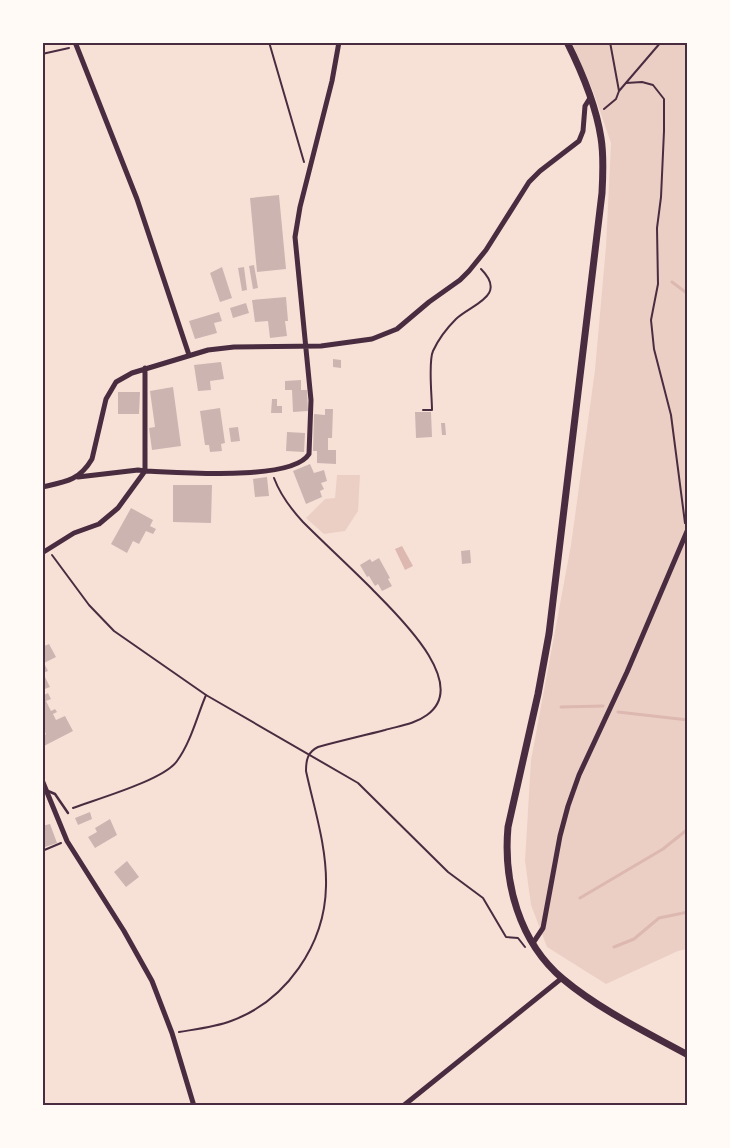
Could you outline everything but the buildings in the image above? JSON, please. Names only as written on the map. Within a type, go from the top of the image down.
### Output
[{"type":"street","points":[[77,477],[138,470],[203,473],[272,471],[306,459],[309,454],[311,400],[295,238],[300,207],[332,81],[339,42]]},
{"type":"street","points":[[567,42],[590,98],[601,138],[602,193],[561,541],[545,655],[514,796],[507,842],[509,879],[517,911],[533,943],[562,978],[609,1011],[688,1055]]},
{"type":"street","points":[[76,44],[137,199],[188,355]]},
{"type":"street","points":[[42,487],[69,481],[77,477],[88,466],[92,459],[106,399],[110,390],[123,377],[145,368],[208,350],[234,347],[307,348],[372,339],[397,329],[429,302],[460,280],[496,236],[529,182],[540,171],[579,141],[583,131],[585,106],[590,98]]},
{"type":"street","points":[[42,553],[74,533],[99,524],[118,508],[145,471],[145,368]]},
{"type":"street","points":[[533,943],[543,928],[560,836],[579,775],[627,672],[687,531]]},
{"type":"street","points":[[42,780],[67,841],[141,959],[152,981],[172,1034],[194,1106]]},
{"type":"street","points":[[403,1106],[562,978]]},
{"type":"lane","points":[[46,791],[55,794],[67,812]]},
{"type":"path","points":[[269,42],[308,174]]},
{"type":"path","points":[[610,42],[619,91]]},
{"type":"path","points":[[595,114],[616,99],[619,91],[661,42]]},
{"type":"path","points":[[42,54],[76,44]]},
{"type":"path","points":[[626,83],[642,82],[654,85],[664,99],[661,196],[657,228],[658,284],[651,320],[654,349],[671,416],[687,531]]},
{"type":"path","points":[[423,410],[432,410],[432,361],[434,350],[452,323],[479,303],[490,289],[490,280],[483,270],[475,264]]},
{"type":"path","points":[[172,1034],[232,1021],[263,1006],[289,982],[308,954],[323,914],[326,886],[324,853],[306,770],[306,760],[312,750],[318,746],[419,720],[427,716],[437,706],[440,699],[440,686],[435,669],[416,636],[291,508],[281,492],[272,471]]},
{"type":"path","points":[[48,548],[89,605],[114,631],[206,695],[358,783],[448,872],[483,898],[506,937],[518,938],[526,948]]},
{"type":"path","points":[[67,812],[138,784],[172,767],[181,755],[206,695]]},
{"type":"path","points":[[42,851],[67,841]]},
{"type":"shaded area","points":[[572,43],[687,43],[687,949],[678,951],[606,984],[547,947],[531,905],[525,861],[531,760],[571,545],[595,370],[606,246],[611,143],[593,91]]},
{"type":"shaded area","points":[[337,475],[360,475],[358,511],[345,531],[324,534],[306,518],[325,499],[335,498]]},
{"type":"shaded area","points":[[402,546],[413,566],[405,570],[395,549]]},
{"type":"waterway","points":[[672,282],[688,294]]},
{"type":"waterway","points":[[561,707],[603,706]]},
{"type":"waterway","points":[[618,712],[688,720]]},
{"type":"waterway","points":[[580,898],[663,849],[688,829]]},
{"type":"waterway","points":[[614,947],[634,939],[659,918],[688,912]]}]
